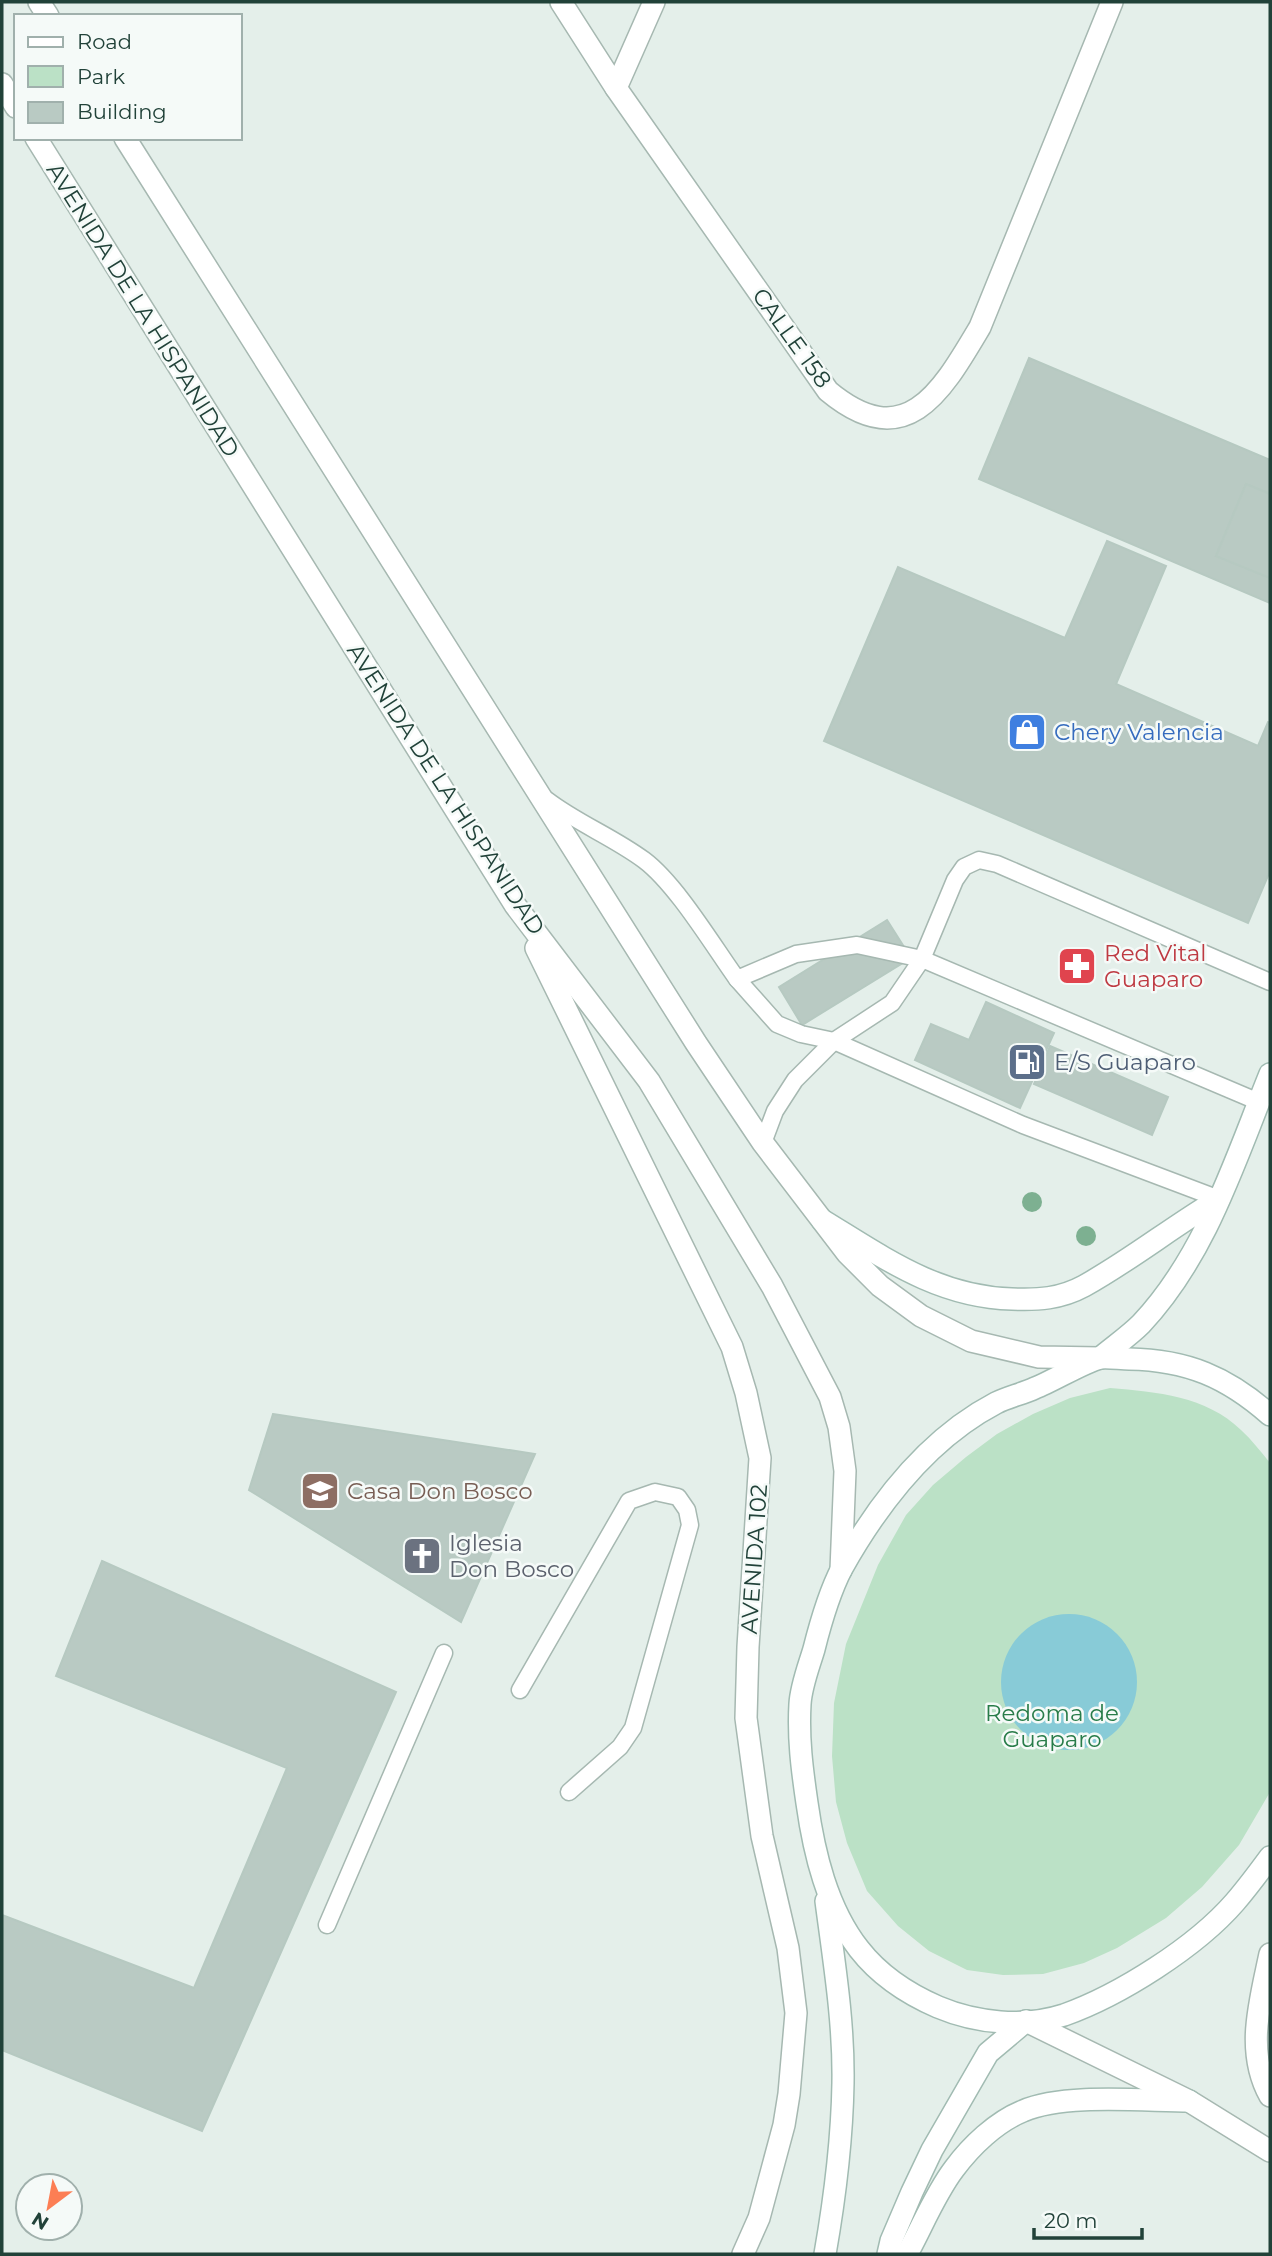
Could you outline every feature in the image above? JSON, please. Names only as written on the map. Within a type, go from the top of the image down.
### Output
[{"type":"street","name":"CALLE 158","points":[[561,2],[616,88],[828,391],[861,413],[883,417],[903,416],[926,405],[941,389],[980,327],[1112,2]]},
{"type":"street","points":[[616,88],[654,2]]},
{"type":"street","points":[[2,84],[14,104]]},
{"type":"street","name":"AVENIDA DE LA HISPANIDAD","points":[[37,140],[515,905],[649,1081],[741,1231],[830,1397],[839,1427],[845,1471],[841,1570]]},
{"type":"street","points":[[126,140],[696,1043],[764,1143],[847,1253],[880,1286],[921,1316],[971,1341],[1039,1357],[1164,1362],[1207,1373],[1244,1393],[1270,1416]]},
{"type":"street","name":"AVENIDA 102","points":[[515,905],[732,1347],[746,1393],[760,1458],[746,1718],[762,1836],[789,1948],[796,2013],[784,2124],[759,2218],[743,2254]]},
{"type":"street","points":[[1270,1074],[1200,1241],[1173,1284],[1140,1324],[1100,1358],[996,1403],[961,1426],[925,1455],[899,1485],[841,1570],[824,1612],[800,1699],[799,1757],[811,1835],[830,1898],[847,1932],[884,1975],[915,1997],[956,2015],[983,2021],[1026,2021],[1062,2015],[1155,1968],[1199,1936],[1234,1903],[1270,1857]]},
{"type":"street","points":[[822,1220],[906,1271],[955,1292],[992,1299],[1043,1301],[1082,1287],[1219,1199]]},
{"type":"street","points":[[822,1871],[840,2014],[843,2082],[839,2172],[825,2254]]},
{"type":"street","points":[[1270,1954],[1259,2003],[1254,2046],[1263,2084],[1270,2096]]},
{"type":"street","points":[[1026,2021],[1189,2101],[1270,2151]]},
{"type":"street","points":[[888,2254],[891,2241],[927,2161],[988,2053],[1026,2021]]},
{"type":"street","points":[[907,2254],[953,2170],[977,2142],[1024,2110],[1059,2102],[1102,2099],[1189,2101]]},
{"type":"lane","points":[[536,791],[569,816],[645,860],[668,884],[737,979],[778,1024],[802,1034],[834,1041],[1023,1125],[1219,1199]]},
{"type":"lane","points":[[764,1143],[775,1111],[795,1080],[834,1041],[892,1003],[922,959],[955,880],[964,867],[979,860],[997,864],[1270,982]]},
{"type":"lane","points":[[737,979],[796,954],[858,945],[922,959],[1259,1102]]},
{"type":"lane","points":[[520,1690],[629,1501],[655,1492],[678,1497],[687,1510],[690,1525],[634,1728],[620,1747],[569,1792]]},
{"type":"lane","points":[[327,1925],[444,1653]]},
{"type":"green space","name":"Redoma de Guaparo","points":[[1110,1388],[1163,1394],[1212,1410],[1241,1430],[1270,1463],[1270,1792],[1239,1845],[1202,1887],[1166,1918],[1117,1948],[1084,1963],[1043,1974],[1003,1975],[967,1970],[929,1951],[898,1926],[867,1891],[847,1843],[836,1802],[832,1756],[834,1703],[846,1644],[878,1565],[906,1515],[933,1485],[997,1434],[1033,1414],[1070,1398]]},
{"type":"water","points":[[1069,1614],[1095,1619],[1117,1634],[1132,1656],[1137,1682],[1132,1708],[1117,1730],[1095,1745],[1069,1750],[1043,1745],[1021,1730],[1006,1708],[1001,1682],[1006,1656],[1021,1634],[1043,1619]]},
{"type":"building","points":[[1029,358],[1270,460],[1270,494],[1246,484],[1216,556],[1270,578],[1270,603],[979,479]]},
{"type":"building","points":[[1246,484],[1270,494],[1270,578],[1216,556]]},
{"type":"building","name":"Chery Valencia","points":[[1107,541],[1166,566],[1116,684],[1258,746],[1268,722],[1270,723],[1270,871],[1248,923],[824,741],[898,567],[1065,638]]},
{"type":"building","points":[[887,920],[911,958],[802,1025],[779,987]]},
{"type":"building","points":[[986,1002],[1054,1033],[1020,1108],[915,1060],[931,1024],[969,1040]]},
{"type":"building","points":[[1050,1046],[1168,1097],[1152,1135],[1034,1084]]},
{"type":"building","name":"Iglesia Don Bosco","points":[[273,1414],[535,1454],[461,1622],[249,1490]]},
{"type":"building","points":[[102,1561],[396,1692],[202,2131],[2,2050],[2,1915],[194,1988],[287,1768],[56,1676]]},
{"type":"place","name":"Chery Valencia","points":[[1027,732]]},
{"type":"place","name":"Red Vital Guaparo","points":[[1077,966]]},
{"type":"place","name":"E/S Guaparo","points":[[1027,1062]]},
{"type":"place","name":"Casa Don Bosco","points":[[320,1491]]},
{"type":"place","name":"Iglesia Don Bosco","points":[[422,1556]]}]
